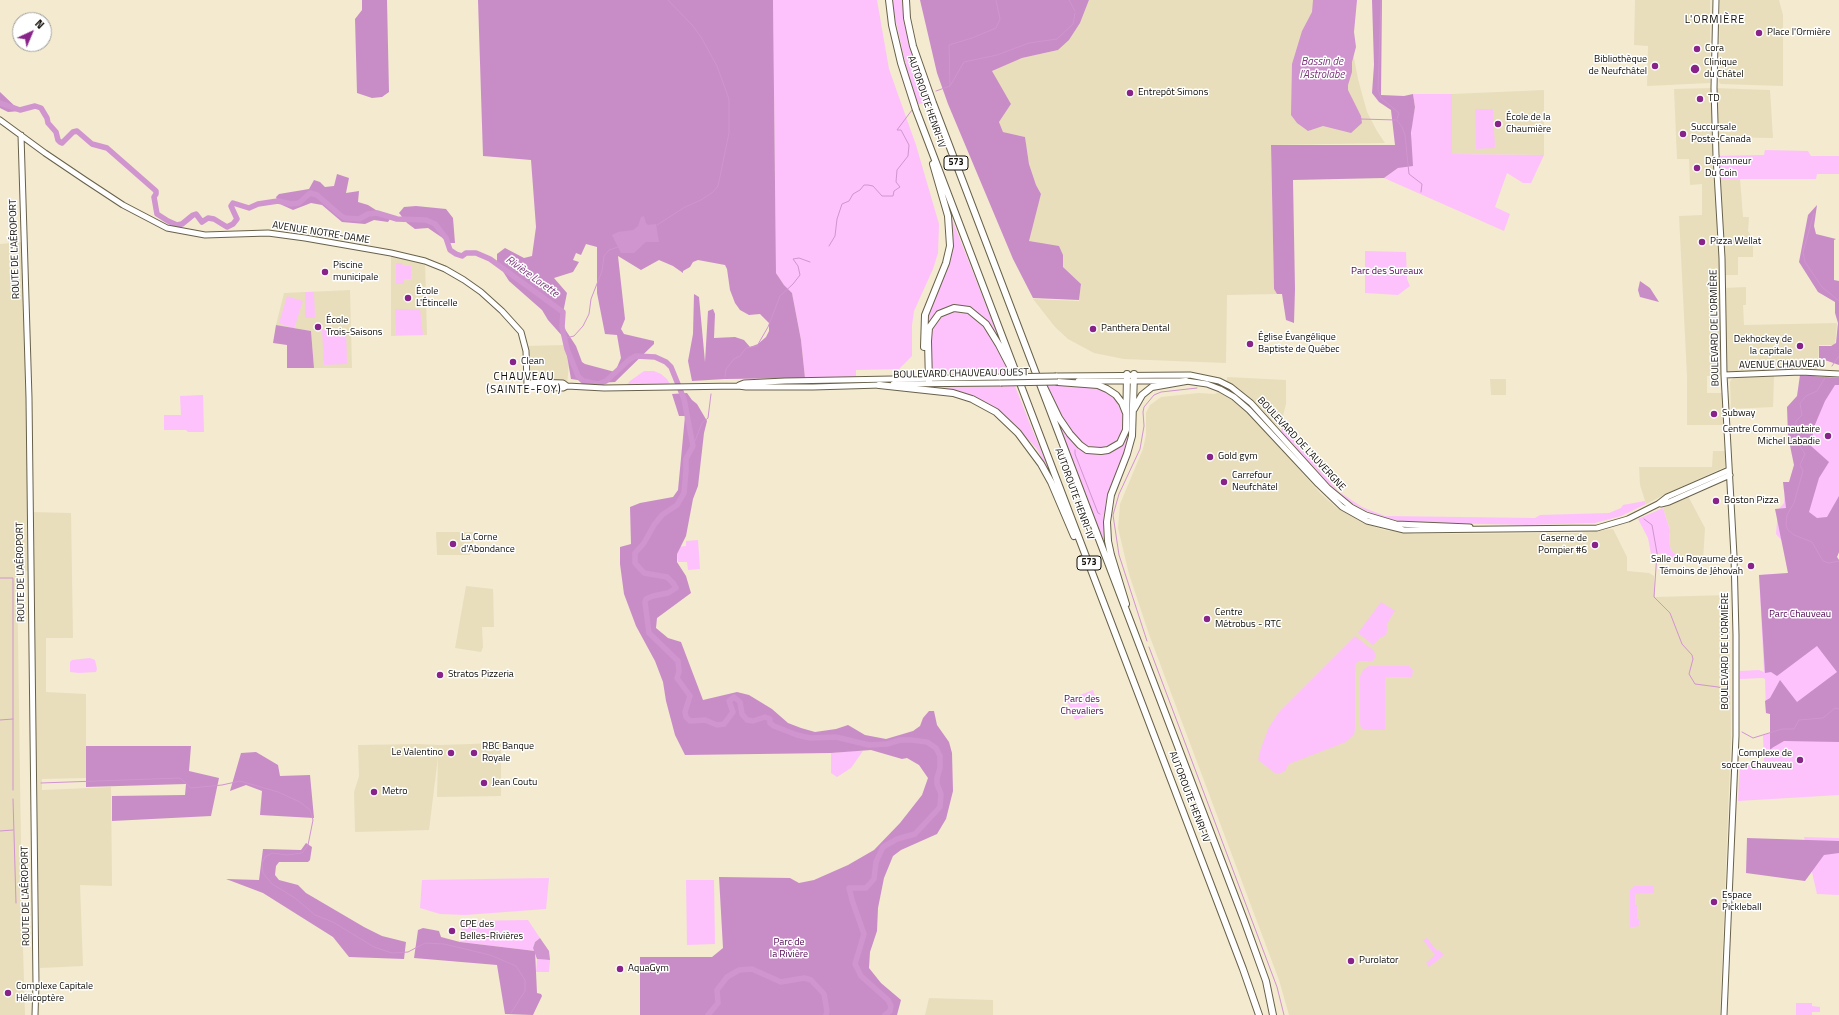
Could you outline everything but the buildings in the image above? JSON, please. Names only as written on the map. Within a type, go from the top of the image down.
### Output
[{"type":"highway","name":"AUTOROUTE HENRI-IV","points":[[889,0],[892,25],[901,63],[917,111],[1243,969],[1259,1015]]},
{"type":"highway","name":"AUTOROUTE HENRI-IV","points":[[906,0],[907,18],[916,53],[948,146],[1266,981],[1273,1015]]},
{"type":"highway","points":[[917,111],[936,174],[950,230],[950,246],[946,263],[925,315],[923,324],[927,381]]},
{"type":"highway","points":[[927,381],[928,334],[929,328],[935,318],[944,310],[954,308],[963,308],[975,313],[990,330],[999,345],[1056,475]]},
{"type":"highway","points":[[1016,324],[1059,418],[1080,445],[1095,452],[1108,450],[1114,447],[1125,435],[1127,426],[1127,377]]},
{"type":"highway","points":[[1134,377],[1133,428],[1130,445],[1111,495],[1107,522],[1108,541],[1115,570],[1140,649]]},
{"type":"highway","points":[[1057,379],[1098,385],[1108,389],[1116,395],[1122,403],[1127,416]]},
{"type":"highway","points":[[1134,410],[1142,395],[1152,387],[1186,381]]},
{"type":"highway","points":[[879,385],[943,392],[972,399],[996,412],[1018,433],[1033,452],[1051,482],[1103,610],[1122,651]]},
{"type":"highway","points":[[1266,981],[1276,1015]]},
{"type":"main road","name":"BOULEVARD DE L'ORMIÈRE","points":[[1716,0],[1714,88],[1724,305],[1724,375],[1736,595],[1736,736],[1724,1015]]},
{"type":"main road","name":"AVENUE NOTRE-DAME","points":[[0,120],[45,153],[124,205],[167,228],[205,235],[268,233],[305,238],[391,253],[425,261],[445,269],[481,292],[514,323],[521,332],[526,351],[527,384]]},
{"type":"main road","name":"ROUTE DE L'AÉROPORT","points":[[21,135],[29,398],[36,1013]]},
{"type":"main road","name":"AVENUE CHAUVEAU","points":[[1724,375],[1801,372],[1839,374]]},
{"type":"main road","name":"BOULEVARD DE L'AUVERGNE","points":[[1134,377],[1198,376],[1213,379],[1231,387],[1251,403],[1336,495],[1350,507],[1366,515],[1383,521],[1405,525],[1459,526],[1481,529]]},
{"type":"main road","name":"BOULEVARD CHAUVEAU OUEST","points":[[738,386],[744,383],[1127,377],[1186,381]]},
{"type":"main road","name":"BOULEVARD CHAUVEAU OUEST","points":[[527,384],[561,383],[567,386],[604,388],[676,386],[813,387],[879,385],[927,381]]},
{"type":"main road","name":"BOULEVARD DE L'AUVERGNE","points":[[1186,381],[1214,386],[1242,403],[1273,434],[1332,499],[1354,515],[1375,524],[1404,530],[1593,528],[1618,523],[1658,504],[1667,497],[1729,472]]},
{"type":"shaded area","points":[[1089,0],[1353,0],[1351,43],[1358,79],[1367,112],[1385,143],[1271,145],[1274,289],[1277,294],[1227,295],[1226,363],[1124,359],[1094,353],[1068,339],[1055,327],[1033,299],[1079,301],[1081,284],[1063,267],[1063,255],[1028,241],[1041,194],[1036,185],[1029,164],[1025,137],[1003,132],[999,122],[1011,104],[991,71],[1022,58],[1058,50],[1069,40],[1080,23]]},
{"type":"shaded area","points":[[1635,0],[1710,0],[1710,83],[1647,86],[1648,46],[1634,45]]},
{"type":"shaded area","points":[[1720,0],[1779,0],[1783,15],[1783,86],[1721,84],[1719,82]]},
{"type":"shaded area","points":[[1714,88],[1770,90],[1773,138],[1716,137],[1717,179],[1740,179],[1743,217],[1749,217],[1748,231],[1753,239],[1753,257],[1738,257],[1738,275],[1723,275],[1723,288],[1746,287],[1746,305],[1743,305],[1744,325],[1837,323],[1835,345],[1819,345],[1817,372],[1707,376],[1707,393],[1725,393],[1726,425],[1687,425],[1687,376],[1679,216],[1702,215],[1702,184],[1690,185],[1689,159],[1677,159],[1674,89]]},
{"type":"shaded area","name":"École de la Chaumière","points":[[1544,90],[1544,155],[1451,154],[1452,94]]},
{"type":"shaded area","points":[[22,242],[26,307],[30,512],[71,513],[73,638],[46,638],[46,692],[86,694],[86,778],[42,779],[42,790],[111,787],[112,886],[80,885],[83,966],[40,968],[31,566],[30,571],[17,570],[22,916],[25,1015],[0,1015],[0,244]]},
{"type":"shaded area","name":"École L'Étincelle","points":[[391,253],[425,261],[427,335],[391,336]]},
{"type":"shaded area","name":"École Trois-Saisons","points":[[350,290],[352,368],[314,368],[311,331],[276,325],[284,293]]},
{"type":"shaded area","points":[[565,345],[569,362],[567,386],[527,384],[525,346]]},
{"type":"shaded area","points":[[1774,376],[1773,407],[1731,409],[1730,382],[1732,379],[1735,377]]},
{"type":"shaded area","points":[[1227,377],[1286,380],[1286,404],[1282,420],[1278,424],[1274,424],[1251,399],[1227,383]]},
{"type":"shaded area","points":[[1490,379],[1506,379],[1506,395],[1491,395]]},
{"type":"shaded area","points":[[1220,391],[1243,407],[1321,494],[1337,508],[1361,522],[1384,530],[1415,534],[1578,533],[1613,529],[1627,557],[1627,571],[1649,573],[1654,576],[1655,597],[1729,595],[1731,738],[1720,1015],[1289,1015],[1279,980],[1150,637],[1129,574],[1118,528],[1120,504],[1143,449],[1146,435],[1146,413],[1150,405],[1161,397],[1199,393],[1215,394]]},
{"type":"shaded area","points":[[1713,451],[1726,451],[1725,467],[1646,504],[1640,485],[1639,467],[1712,467]]},
{"type":"shaded area","points":[[1688,496],[1705,528],[1703,561],[1682,560],[1671,550],[1669,542],[1670,530],[1663,508]]},
{"type":"shaded area","points":[[436,532],[475,532],[470,555],[437,555]]},
{"type":"shaded area","points":[[466,586],[493,589],[494,627],[482,627],[483,647],[481,652],[455,648]]},
{"type":"shaded area","points":[[501,743],[501,796],[437,797],[438,757],[429,830],[355,832],[354,792],[359,776],[358,745]]},
{"type":"shaded area","points":[[929,998],[993,1000],[993,1015],[925,1015]]},
{"type":"green space","points":[[362,0],[387,0],[389,92],[382,97],[372,98],[357,93],[355,19],[362,10]]},
{"type":"green space","points":[[478,0],[773,0],[776,273],[784,285],[792,293],[801,340],[805,378],[692,381],[688,361],[693,334],[694,294],[699,297],[705,362],[708,311],[713,309],[715,314],[714,338],[735,337],[744,340],[750,347],[758,344],[766,337],[769,331],[769,323],[760,314],[749,315],[740,310],[735,303],[730,290],[725,265],[698,260],[693,262],[690,267],[683,271],[683,273],[673,266],[659,260],[641,270],[618,256],[625,319],[621,329],[624,334],[654,341],[654,344],[615,382],[597,383],[571,379],[564,338],[548,320],[542,310],[509,281],[497,262],[497,254],[505,248],[524,258],[532,256],[536,227],[531,160],[483,156]],"holes":[[[586,244],[597,247],[597,293],[605,334],[617,335],[621,358],[615,372],[582,362],[576,346],[561,323],[567,293],[554,278],[573,272],[579,262],[573,260],[576,253],[581,255]]]},
{"type":"green space","points":[[773,0],[877,0],[889,69],[916,145],[939,224],[938,253],[933,269],[914,311],[912,325],[912,356],[899,369],[856,370],[856,378],[805,378],[801,340],[792,293],[784,285],[776,273]]},
{"type":"green space","points":[[891,0],[902,0],[911,49],[928,102],[915,105]]},
{"type":"green space","points":[[920,0],[1089,0],[1080,23],[1069,40],[1058,50],[1022,58],[992,71],[1011,104],[999,122],[1003,132],[1025,137],[1029,164],[1036,185],[1041,194],[1029,241],[1059,246],[1063,255],[1063,267],[1081,284],[1079,300],[1033,298],[1013,259],[948,104],[937,73]]},
{"type":"green space","points":[[1372,0],[1382,0],[1381,95],[1404,96],[1413,94],[1415,107],[1411,133],[1413,166],[1398,168],[1384,178],[1293,180],[1295,289],[1294,323],[1286,320],[1282,294],[1277,294],[1274,289],[1271,145],[1395,145],[1391,110],[1379,102],[1372,93],[1374,65]]},
{"type":"green space","points":[[0,92],[20,111],[8,112],[0,108]]},
{"type":"green space","points":[[1413,94],[1452,94],[1452,154],[1544,155],[1531,183],[1523,183],[1507,173],[1495,207],[1510,214],[1504,231],[1384,178],[1398,168],[1411,140],[1415,107]]},
{"type":"green space","points":[[1475,109],[1493,109],[1495,148],[1476,149]]},
{"type":"green space","points":[[1765,150],[1808,151],[1811,156],[1839,156],[1839,174],[1817,174],[1816,179],[1717,179],[1716,156],[1764,155]]},
{"type":"green space","points":[[337,174],[349,178],[346,193],[359,191],[358,202],[368,205],[390,219],[388,222],[374,220],[365,224],[342,222],[322,205],[311,203],[293,210],[282,205],[277,200],[276,197],[279,194],[309,189],[314,180],[320,182],[325,187],[334,186]]},
{"type":"green space","points":[[1817,205],[1814,226],[1816,234],[1836,239],[1834,240],[1834,280],[1839,281],[1839,365],[1819,358],[1819,346],[1831,346],[1836,343],[1838,323],[1835,313],[1835,302],[1818,292],[1799,262],[1808,215]]},
{"type":"green space","points":[[416,206],[446,209],[453,218],[455,243],[450,243],[428,228],[415,229],[407,223],[399,213],[404,207]]},
{"type":"green space","points":[[948,209],[997,333],[995,334],[988,323],[976,311],[969,307],[958,305],[940,310],[932,318],[928,327],[926,318],[948,266],[952,248],[952,229]]},
{"type":"green space","name":"Parc des Sureaux","points":[[1365,251],[1406,252],[1407,279],[1410,286],[1398,295],[1365,293]]},
{"type":"green space","points":[[396,263],[402,263],[403,266],[411,266],[411,279],[404,279],[404,284],[396,284]]},
{"type":"green space","points":[[1640,281],[1650,288],[1659,302],[1640,297],[1638,290]]},
{"type":"green space","points":[[305,292],[314,292],[315,318],[305,318]]},
{"type":"green space","points":[[287,296],[303,301],[294,329],[279,323]]},
{"type":"green space","points":[[395,309],[420,309],[423,335],[396,335]]},
{"type":"green space","points":[[955,310],[962,310],[968,313],[987,329],[1000,350],[1011,374],[961,372],[933,373],[930,365],[931,331],[933,325],[940,317]]},
{"type":"green space","points":[[276,325],[311,331],[314,368],[287,368],[287,345],[273,343]]},
{"type":"green space","points":[[346,329],[347,364],[324,365],[322,330]]},
{"type":"green space","points":[[644,371],[654,371],[661,374],[670,384],[626,386],[630,381]]},
{"type":"green space","name":"Parc Chauveau","points":[[1800,375],[1839,378],[1839,385],[1835,385],[1825,401],[1814,427],[1811,446],[1829,462],[1819,478],[1809,512],[1817,518],[1827,517],[1839,496],[1839,552],[1837,557],[1839,560],[1839,742],[1784,741],[1772,748],[1770,751],[1770,714],[1766,713],[1765,701],[1770,698],[1780,680],[1797,702],[1837,672],[1817,646],[1777,676],[1771,672],[1765,673],[1759,575],[1788,573],[1775,509],[1786,508],[1783,482],[1789,482],[1794,465],[1788,436],[1787,407],[1797,396]]},
{"type":"green space","name":"Parc Chauveau","points":[[1832,377],[1839,378],[1839,552],[1837,557],[1839,560],[1839,795],[1738,801],[1740,763],[1764,763],[1763,735],[1792,728],[1770,721],[1770,714],[1766,713],[1765,679],[1740,679],[1740,671],[1759,670],[1764,672],[1759,575],[1788,573],[1783,542],[1776,534],[1778,510],[1784,503],[1785,491],[1789,484],[1799,447]]},
{"type":"green space","points":[[1064,384],[1103,389],[1115,399],[1123,415],[1124,425],[1122,433],[1114,443],[1101,448],[1086,446],[1064,423],[1046,385]]},
{"type":"green space","points":[[1015,386],[1057,488],[1037,449],[997,409],[975,397],[959,391],[930,387]]},
{"type":"green space","name":"Parc de la Rivière","points":[[687,393],[697,404],[707,421],[704,433],[698,486],[693,499],[686,536],[677,554],[677,562],[686,576],[691,593],[657,618],[656,628],[668,638],[681,642],[703,700],[737,692],[749,695],[772,709],[788,723],[801,728],[815,732],[836,729],[848,725],[865,735],[886,739],[913,731],[920,726],[923,718],[929,711],[934,711],[937,725],[949,742],[952,753],[953,791],[946,819],[937,834],[901,850],[893,856],[884,878],[878,908],[877,931],[870,952],[869,968],[881,983],[901,1000],[897,1015],[640,1015],[640,957],[712,957],[723,948],[719,877],[790,878],[799,883],[814,880],[848,865],[874,850],[900,823],[922,795],[928,778],[919,765],[907,758],[902,759],[871,750],[831,753],[685,755],[675,735],[666,701],[663,682],[655,661],[636,626],[624,594],[620,564],[620,547],[631,544],[630,507],[640,503],[673,497],[678,490],[685,416],[679,416],[672,394]]},
{"type":"green space","points":[[203,395],[204,432],[164,430],[164,415],[181,415],[180,396]]},
{"type":"green space","points":[[1060,423],[1076,444],[1108,452],[1130,429],[1125,455],[1113,481],[1106,502],[1104,520],[1106,550],[1058,424]]},
{"type":"green space","points":[[1283,428],[1338,491],[1362,507],[1385,516],[1535,518],[1540,515],[1609,513],[1621,508],[1623,505],[1645,501],[1646,504],[1621,516],[1595,523],[1527,525],[1402,522],[1377,516],[1347,501],[1282,434],[1281,430]]},
{"type":"green space","points":[[1663,508],[1670,530],[1669,542],[1671,550],[1682,560],[1667,560],[1666,554],[1651,554],[1648,538],[1638,519]]},
{"type":"green space","points":[[698,540],[700,569],[688,570],[687,562],[678,562],[676,547],[686,546],[686,541]]},
{"type":"green space","points":[[1381,602],[1397,612],[1394,612],[1386,626],[1388,627],[1386,635],[1380,638],[1373,645],[1358,633]]},
{"type":"green space","points":[[1355,636],[1374,651],[1376,656],[1373,661],[1358,661],[1355,665],[1354,735],[1346,742],[1289,764],[1285,771],[1279,774],[1275,773],[1258,760],[1269,727],[1279,712]]},
{"type":"green space","points":[[90,658],[95,660],[97,669],[96,672],[70,672],[70,662],[72,660]]},
{"type":"green space","points":[[1369,666],[1409,666],[1413,670],[1412,677],[1385,677],[1385,730],[1365,730],[1361,728],[1360,724],[1360,676],[1363,670]]},
{"type":"green space","name":"Parc des Chevaliers","points":[[1093,690],[1100,711],[1075,720],[1067,700]]},
{"type":"green space","points":[[86,746],[191,746],[189,771],[219,778],[211,816],[112,821],[112,796],[185,795],[186,784],[86,787]]},
{"type":"green space","points":[[863,751],[851,768],[837,777],[831,773],[831,753]]},
{"type":"green space","points":[[256,752],[278,765],[280,776],[310,775],[314,818],[260,815],[262,791],[246,785],[230,791],[241,753]]},
{"type":"green space","points":[[1804,837],[1839,838],[1839,895],[1817,894]]},
{"type":"green space","points":[[1747,838],[1839,841],[1839,853],[1824,855],[1805,881],[1746,873]]},
{"type":"green space","points":[[306,843],[312,847],[310,860],[308,862],[279,862],[276,866],[275,875],[279,880],[298,885],[306,893],[382,936],[406,942],[404,959],[349,957],[333,937],[263,893],[226,879],[259,880],[263,849],[301,850]]},
{"type":"green space","points":[[549,878],[546,909],[465,915],[440,914],[420,908],[422,880]]},
{"type":"green space","points":[[686,880],[714,880],[715,944],[687,945]]},
{"type":"green space","points":[[1634,886],[1654,886],[1654,893],[1635,894],[1635,905],[1637,905],[1637,919],[1639,919],[1639,926],[1630,927],[1630,890]]},
{"type":"green space","points":[[528,920],[540,938],[535,942],[533,948],[535,951],[460,942],[462,921]]},
{"type":"green space","points":[[423,928],[439,931],[441,937],[460,942],[535,951],[537,993],[541,994],[542,996],[533,1015],[505,1014],[497,965],[414,958],[418,930]]},
{"type":"green space","points":[[1427,938],[1437,951],[1439,950],[1444,955],[1429,967],[1426,963],[1435,955],[1423,940]]},
{"type":"green space","points":[[537,959],[550,960],[549,972],[536,972]]},
{"type":"green space","points":[[1796,1003],[1812,1003],[1812,1006],[1820,1007],[1820,1012],[1812,1012],[1812,1015],[1796,1015]]},
{"type":"water","name":"Bassin de l'Astrolabe","points":[[1313,0],[1357,0],[1354,32],[1356,47],[1348,90],[1361,116],[1362,123],[1351,133],[1323,126],[1308,131],[1297,123],[1291,115],[1292,64],[1302,31],[1312,12]]},
{"type":"water","points":[[644,216],[648,225],[656,224],[659,242],[646,242],[634,253],[621,253],[612,235],[618,232],[633,230],[638,226],[641,217]]},
{"type":"water","points":[[540,938],[549,951],[550,960],[537,959],[533,948],[535,942]]},
{"type":"waterway","points":[[657,225],[685,207],[701,200],[713,192],[718,186],[729,133],[729,99],[717,66],[701,37],[693,26],[668,0]]},
{"type":"waterway","points":[[936,91],[950,86],[949,45],[972,38],[996,28],[1000,19],[996,0]]},
{"type":"waterway","points":[[1069,0],[1075,11]]},
{"type":"waterway","points":[[1381,0],[1378,90],[1381,98],[1399,113],[1397,119]]},
{"type":"waterway","points":[[950,86],[964,62],[997,55],[1029,43],[1057,39],[1073,24],[1075,13]]},
{"type":"waterway","name":"Rivière Lorette","points":[[0,103],[20,110],[35,106],[41,108],[47,118],[48,123],[56,132],[58,140],[62,143],[73,132],[77,131],[92,144],[107,148],[156,191],[154,197],[157,214],[177,225],[182,224],[196,214],[202,222],[208,218],[214,219],[227,227],[233,224],[237,219],[231,206],[233,203],[249,208],[258,204],[278,201],[291,204],[299,203],[310,193],[317,195],[345,218],[359,219],[368,214],[377,213],[397,219],[426,220],[435,224],[446,238],[450,250],[462,256],[466,253],[476,253],[490,259],[563,312],[562,327],[567,349],[578,376],[583,381],[598,384],[606,381],[630,359],[636,356],[655,357],[666,362],[671,367],[684,399],[693,446],[686,459],[684,493],[677,505],[662,515],[654,525],[644,543],[635,553],[635,563],[644,573],[667,577],[676,588],[668,593],[646,599],[645,602],[649,633],[678,661],[679,672],[677,678],[690,696],[685,712],[686,717],[690,721],[705,720],[717,725],[724,724],[733,712],[729,701],[734,697],[740,702],[742,714],[747,720],[753,721],[765,717],[770,719],[770,723],[774,726],[797,735],[810,738],[836,737],[869,745],[887,744],[900,740],[927,742],[936,748],[940,756],[940,768],[937,778],[937,784],[941,794],[940,807],[915,834],[897,839],[883,847],[876,862],[874,879],[866,888],[849,888],[864,934],[855,964],[861,976],[888,1000],[891,1006],[890,1011],[885,1015]]},
{"type":"waterway","points":[[829,246],[835,236],[837,219],[842,204],[849,201],[853,194],[860,190],[864,185],[868,185],[873,186],[882,196],[893,196],[894,191],[900,187],[896,182],[897,170],[908,156],[909,145],[901,130],[897,130],[912,110]]},
{"type":"waterway","points":[[1360,119],[1397,120],[1405,135],[1409,174],[1422,184],[1421,192]]},
{"type":"waterway","points":[[1814,213],[1803,252],[1805,262],[1822,287],[1839,301]]},
{"type":"waterway","points":[[566,338],[574,336],[583,326],[589,314],[591,299],[602,271],[604,256],[609,250],[618,247]]},
{"type":"waterway","points":[[725,377],[726,369],[734,359],[740,356],[746,348],[757,346],[768,327],[780,296],[800,275],[798,266],[793,259],[799,258],[810,262]]},
{"type":"waterway","points":[[1832,366],[1839,356]]},
{"type":"waterway","points":[[1826,376],[1817,391],[1806,396],[1800,403],[1802,415],[1796,421],[1794,437],[1805,454],[1800,465],[1803,471],[1794,503],[1787,515],[1786,525],[1788,530],[1794,535],[1812,542],[1823,561],[1829,563],[1839,561]]},
{"type":"waterway","points":[[1147,641],[1119,555],[1113,515],[1119,494],[1140,449],[1144,426],[1144,407],[1154,395],[1161,392],[1197,388]]},
{"type":"waterway","points":[[693,446],[702,423],[708,418],[711,394]]},
{"type":"waterway","points":[[1075,450],[1075,454],[1098,513],[1100,514]]},
{"type":"waterway","points":[[1644,519],[1652,525],[1657,553],[1654,597],[1670,613],[1682,644],[1692,655],[1693,659],[1689,674],[1695,684],[1718,687],[1727,690],[1729,698]]},
{"type":"waterway","points":[[0,578],[13,578],[13,790]]},
{"type":"waterway","points":[[1149,647],[1277,987],[1284,1015]]},
{"type":"waterway","points":[[1742,732],[1753,738],[1782,729],[1794,729],[1799,720],[1823,718],[1835,708],[1839,709]]},
{"type":"waterway","points":[[0,720],[13,719]]},
{"type":"waterway","points":[[41,783],[180,778],[191,788],[222,785],[240,781],[278,792],[300,802],[310,810],[313,820],[308,845],[302,853],[287,855],[272,853],[265,857],[262,863],[263,873],[272,884],[295,898],[315,915],[333,922],[374,947],[392,953],[408,952],[425,943],[444,944],[490,955],[516,966],[525,980],[525,991],[511,1013]]},
{"type":"waterway","points":[[13,799],[16,903]]},
{"type":"waterway","points":[[0,831],[13,830]]},
{"type":"waterway","name":"Rivière Lorette","points":[[708,1015],[718,1003],[717,990],[727,977],[739,970],[752,969],[781,982],[804,978],[811,980],[824,994],[827,1011],[826,1015]]},
{"type":"place","name":"Place l'Ormière","points":[[1759,33]]},
{"type":"place","name":"Cora","points":[[1697,49]]},
{"type":"place","name":"Bibliothèque de Neufchâtel","points":[[1655,66]]},
{"type":"place","name":"Clinique du Châtel","points":[[1695,69]]},
{"type":"place","name":"Entrepôt Simons","points":[[1130,93]]},
{"type":"place","name":"TD","points":[[1700,99]]},
{"type":"place","name":"École de la Chaumière","points":[[1498,124]]},
{"type":"place","name":"Succursale Poste-Canada","points":[[1683,134]]},
{"type":"place","name":"Dépanneur Du Coin","points":[[1697,168]]},
{"type":"place","name":"Pizza Wellat","points":[[1702,242]]},
{"type":"place","name":"Piscine municipale","points":[[325,272]]},
{"type":"place","name":"École L'Étincelle","points":[[408,298]]},
{"type":"place","name":"École Trois-Saisons","points":[[318,327]]},
{"type":"place","name":"Panthera Dental","points":[[1093,329]]},
{"type":"place","name":"Église Évangélique Baptiste de Québec","points":[[1250,344]]},
{"type":"place","name":"Dekhockey de la capitale","points":[[1800,346]]},
{"type":"place","name":"Clean","points":[[513,362]]},
{"type":"place","name":"Subway","points":[[1714,414]]},
{"type":"place","name":"Centre Communautaire Michel Labadie","points":[[1828,436]]},
{"type":"place","name":"Gold gym","points":[[1210,457]]},
{"type":"place","name":"Carrefour Neufchâtel","points":[[1224,482]]},
{"type":"place","name":"Boston Pizza","points":[[1716,501]]},
{"type":"place","name":"La Corne d'Abondance","points":[[453,544]]},
{"type":"place","name":"Caserne de Pompier #6","points":[[1595,545]]},
{"type":"place","name":"Salle du Royaume des Témoins de Jéhovah","points":[[1751,566]]},
{"type":"place","name":"Centre Métrobus - RTC","points":[[1207,619]]},
{"type":"place","name":"Stratos Pizzeria","points":[[440,675]]},
{"type":"place","name":"Le Valentino","points":[[451,753]]},
{"type":"place","name":"RBC Banque Royale","points":[[474,753]]},
{"type":"place","name":"Complexe de soccer Chauveau","points":[[1800,760]]},
{"type":"place","name":"Jean Coutu","points":[[484,783]]},
{"type":"place","name":"Metro","points":[[374,792]]},
{"type":"place","name":"Espace Pickleball","points":[[1714,902]]},
{"type":"place","name":"CPE des Belles-Rivières","points":[[452,931]]},
{"type":"place","name":"Purolator","points":[[1351,961]]},
{"type":"place","name":"AquaGym","points":[[620,969]]},
{"type":"place","name":"Complexe Capitale Hélicoptère","points":[[8,993]]},
{"type":"district","name":"L'ORMIÈRE","points":[[1715,20]]},
{"type":"district","name":"CHAUVEAU (SAINTE-FOY)","points":[[524,383]]}]
